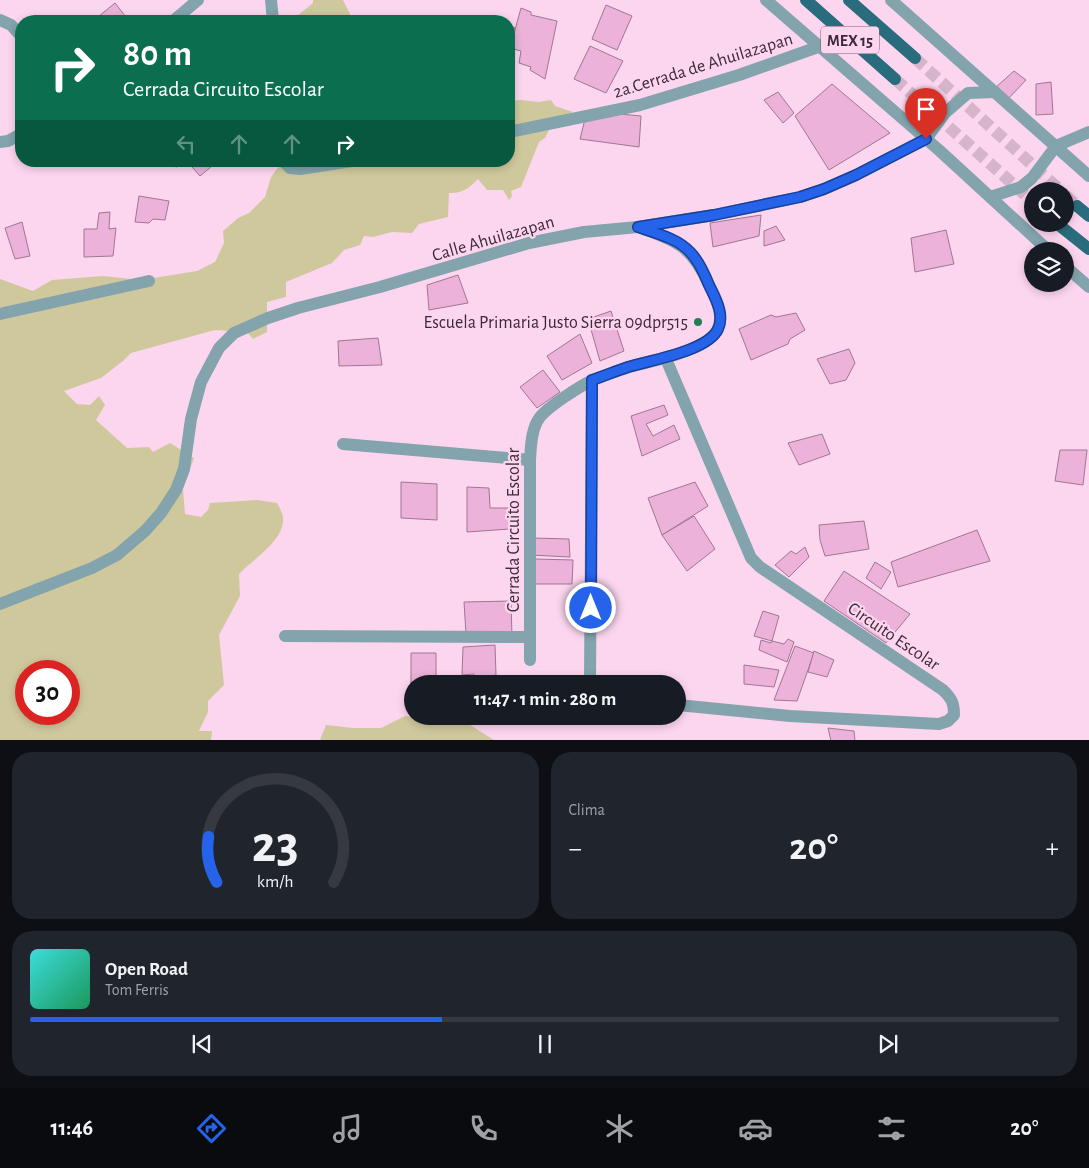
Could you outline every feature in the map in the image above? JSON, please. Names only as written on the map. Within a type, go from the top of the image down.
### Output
[{"type":"main road","name":"MEX 15","points":[[806,0],[895,79]]},
{"type":"main road","name":"MEX 15","points":[[849,0],[915,58]]},
{"type":"main road","points":[[1077,206],[1089,216]]},
{"type":"main road","points":[[1069,232],[1089,249]]},
{"type":"street","points":[[180,15],[198,0]]},
{"type":"street","points":[[271,0],[272,15]]},
{"type":"street","points":[[766,0],[926,139],[1039,242]]},
{"type":"street","points":[[891,0],[1089,176]]},
{"type":"street","points":[[0,20],[11,25],[15,29]]},
{"type":"street","name":"2a.Cerrada de Ahuilazapan","points":[[515,131],[640,106],[739,76],[818,47]]},
{"type":"street","points":[[926,139],[945,113],[968,93],[996,92]]},
{"type":"street","points":[[990,197],[1021,187],[1032,178],[1056,146],[1089,132]]},
{"type":"street","points":[[0,142],[15,137]]},
{"type":"street","name":"Calle Ahuilazapan","points":[[0,604],[92,568],[117,555],[145,532],[161,513],[176,490],[184,469],[191,419],[201,382],[219,348],[234,333],[268,318],[298,308],[380,288],[529,243],[584,232],[638,227],[714,215],[800,197],[856,175],[926,139]]},
{"type":"street","points":[[289,167],[300,169],[313,167]]},
{"type":"street","name":"Cerrada Circuito Escolar","points":[[530,660],[530,460],[532,437],[540,417],[592,380],[629,367],[666,358],[701,344],[714,335],[719,327],[720,315],[718,304],[707,280],[690,252],[673,240],[638,227]]},
{"type":"street","points":[[1074,274],[1089,288]]},
{"type":"street","points":[[0,314],[149,281]]},
{"type":"street","name":"Circuito Escolar","points":[[666,358],[751,558],[760,567],[943,690],[952,698],[954,715],[948,721],[939,724],[790,716],[686,705]]},
{"type":"street","points":[[590,675],[592,380]]},
{"type":"street","points":[[343,444],[530,460]]},
{"type":"street","points":[[285,636],[530,637]]},
{"type":"shaded area","points":[[313,0],[343,0],[350,15],[298,15],[313,3]]},
{"type":"shaded area","points":[[515,100],[539,102],[551,100],[555,106],[573,112],[550,128],[545,138],[539,142],[521,187],[511,191],[512,196],[509,200],[503,190],[487,190],[478,179],[465,190],[449,193],[448,217],[419,224],[412,233],[392,232],[373,237],[364,236],[360,245],[344,250],[332,263],[286,282],[286,297],[267,302],[267,332],[253,339],[247,332],[215,330],[131,353],[101,378],[64,391],[77,404],[90,405],[99,396],[105,405],[96,420],[127,448],[149,447],[153,452],[170,443],[194,458],[183,489],[185,514],[201,517],[208,510],[210,503],[257,500],[277,503],[283,516],[282,526],[279,534],[267,549],[239,574],[240,596],[219,635],[224,685],[208,701],[208,712],[199,731],[212,731],[211,740],[0,740],[0,279],[33,291],[52,280],[103,276],[141,280],[197,271],[215,262],[224,243],[223,231],[238,218],[249,213],[265,197],[271,177],[278,167],[515,167]]},
{"type":"shaded area","points":[[404,716],[404,725],[470,725],[494,740],[320,740],[326,725],[353,728],[381,728]]},
{"type":"building","points":[[115,3],[124,15],[100,15]]},
{"type":"building","points":[[606,5],[632,16],[617,50],[592,39]]},
{"type":"building","points":[[521,8],[531,12],[531,15],[557,21],[545,79],[530,70],[531,67],[519,63],[521,51],[515,49],[515,30]]},
{"type":"building","points":[[590,46],[623,61],[606,93],[574,79]]},
{"type":"building","points":[[1014,71],[1026,80],[1007,100],[995,88]]},
{"type":"building","points":[[1051,82],[1053,114],[1036,115],[1036,84]]},
{"type":"building","points":[[832,84],[890,133],[829,170],[795,116]]},
{"type":"building","points":[[778,92],[794,113],[783,123],[764,100]]},
{"type":"building","points":[[587,111],[641,116],[639,147],[580,139]]},
{"type":"building","points":[[192,167],[211,167],[200,176]]},
{"type":"building","points":[[139,196],[169,201],[165,220],[153,219],[149,223],[135,222]]},
{"type":"building","points":[[110,212],[109,229],[116,228],[113,256],[84,257],[84,229],[97,229],[99,213]]},
{"type":"building","points":[[761,215],[759,236],[713,247],[710,223]]},
{"type":"building","points":[[22,222],[30,256],[15,259],[5,228]]},
{"type":"building","points":[[776,226],[785,240],[764,246],[764,231]]},
{"type":"building","points":[[946,230],[954,264],[915,272],[911,238]]},
{"type":"building","points":[[458,275],[468,303],[429,310],[427,285]]},
{"type":"building","points":[[611,311],[624,351],[600,361],[588,319]]},
{"type":"building","points":[[796,313],[805,330],[790,339],[788,344],[751,360],[739,329],[771,315],[776,317]]},
{"type":"building","points":[[580,334],[592,363],[562,380],[547,356]]},
{"type":"building","points":[[378,338],[382,365],[339,366],[338,341]]},
{"type":"building","points":[[849,349],[855,363],[846,380],[830,384],[817,359]]},
{"type":"building","points":[[543,370],[560,392],[537,408],[520,387]]},
{"type":"building","points":[[664,405],[668,415],[646,424],[653,436],[674,425],[680,439],[642,456],[631,416]]},
{"type":"building","points":[[822,434],[830,454],[799,465],[788,443]]},
{"type":"building","points":[[1060,450],[1087,450],[1083,485],[1055,481]]},
{"type":"building","points":[[401,482],[437,484],[437,520],[401,518]]},
{"type":"building","points":[[695,482],[708,506],[662,535],[648,498]]},
{"type":"building","points":[[467,487],[489,488],[490,508],[510,508],[510,529],[467,532]]},
{"type":"building","points":[[694,516],[715,549],[687,571],[662,535]]},
{"type":"building","points":[[864,521],[869,549],[825,556],[820,540],[819,525]]},
{"type":"building","points":[[977,530],[990,561],[898,587],[891,562]]},
{"type":"building","points":[[533,538],[569,539],[570,557],[530,555]]},
{"type":"building","points":[[805,547],[809,557],[789,577],[775,565],[791,551],[796,554]]},
{"type":"building","points":[[535,559],[573,560],[572,584],[534,584]]},
{"type":"building","points":[[875,562],[891,572],[881,589],[866,578]]},
{"type":"building","points":[[844,571],[910,614],[886,643],[824,601]]},
{"type":"building","points":[[511,601],[512,637],[466,634],[464,602]]},
{"type":"building","points":[[763,611],[779,616],[772,641],[754,636]]},
{"type":"building","points":[[788,639],[794,642],[787,662],[759,650],[761,640],[784,644]]},
{"type":"building","points":[[495,645],[496,675],[462,675],[463,647]]},
{"type":"building","points":[[795,646],[814,653],[797,701],[774,700]]},
{"type":"building","points":[[814,651],[834,660],[827,677],[808,672]]},
{"type":"building","points":[[411,653],[436,653],[436,675],[411,675]]},
{"type":"building","points":[[744,665],[779,670],[774,687],[744,684]]},
{"type":"building","points":[[828,728],[854,731],[855,740],[831,740]]},
{"type":"tunnel","points":[[915,58],[1051,182]]},
{"type":"tunnel","points":[[895,79],[1024,194]]},
{"type":"tunnel","points":[[1074,203],[1077,206]]},
{"type":"place","name":"Escuela Primaria Justo Sierra 09dpr515","points":[[698,322]]},
{"type":"route","points":[[591,608],[592,380],[629,367],[666,358],[701,344],[714,335],[719,327],[720,315],[718,304],[707,280],[690,252],[673,240],[638,227],[714,215],[800,197],[856,175],[926,139]]}]
